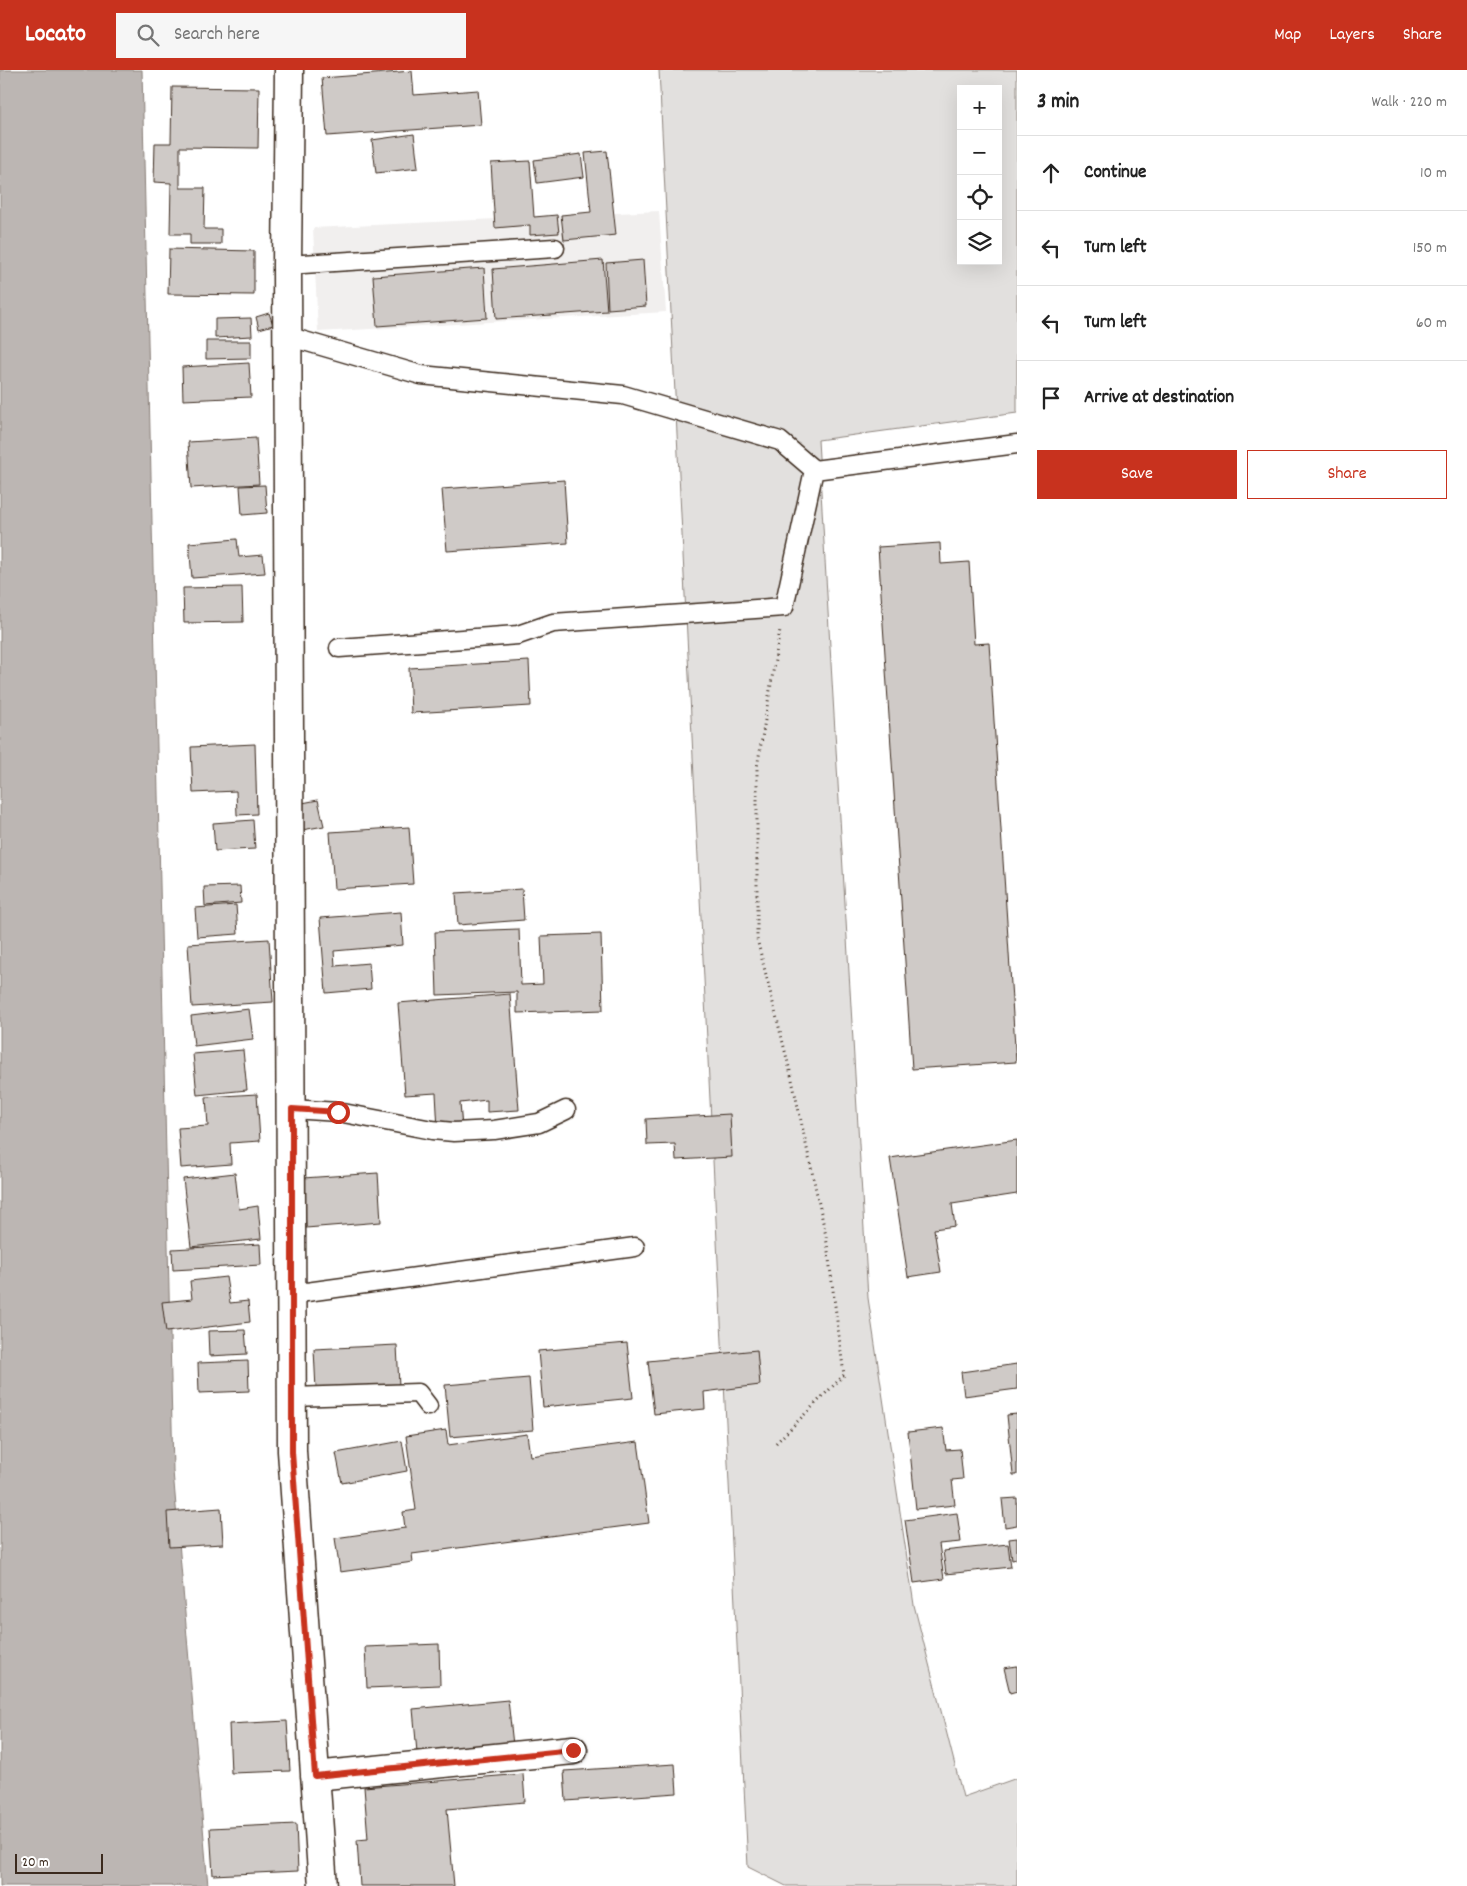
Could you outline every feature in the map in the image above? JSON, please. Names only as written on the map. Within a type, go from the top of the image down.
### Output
[{"type":"street","points":[[288,70],[287,336],[292,1109],[292,1452],[323,1886]]},
{"type":"street","points":[[315,1776],[573,1750]]},
{"type":"lane","points":[[287,265],[554,248]]},
{"type":"lane","points":[[287,336],[421,374],[622,395],[780,441],[814,470],[1017,444]]},
{"type":"lane","points":[[339,648],[518,636],[553,623],[784,607],[814,470]]},
{"type":"lane","points":[[292,1109],[338,1112],[432,1130],[454,1132],[494,1130],[539,1123],[566,1110]]},
{"type":"lane","points":[[292,1294],[635,1247]]},
{"type":"lane","points":[[292,1396],[418,1393],[428,1406]]},
{"type":"path","points":[[776,1443],[844,1375],[826,1236],[791,1075],[757,939],[757,768],[784,607]]},
{"type":"shaded area","points":[[0,70],[142,70],[173,1471],[208,1886],[0,1886]]},
{"type":"shaded area","points":[[659,70],[1017,70],[1017,413],[818,440],[868,1298],[914,1605],[963,1797],[1017,1778],[1017,1886],[786,1886],[748,1867]]},
{"type":"shaded area","points":[[659,211],[666,312],[318,332],[313,228]]},
{"type":"building","points":[[412,71],[414,95],[478,90],[481,125],[327,136],[322,78]]},
{"type":"building","points":[[172,87],[259,88],[258,148],[180,147],[180,188],[205,188],[204,229],[221,229],[221,244],[190,244],[190,234],[170,234],[171,183],[154,182],[155,143],[171,143]]},
{"type":"building","points":[[414,134],[418,168],[376,173],[372,140]]},
{"type":"building","points":[[607,151],[616,235],[564,240],[561,215],[591,212],[585,153]]},
{"type":"building","points":[[581,154],[584,177],[537,183],[534,160]]},
{"type":"building","points":[[530,161],[534,217],[557,215],[559,233],[530,235],[530,225],[495,228],[491,163]]},
{"type":"building","points":[[169,249],[254,251],[254,295],[168,294]]},
{"type":"building","points":[[603,260],[607,311],[496,319],[493,269]]},
{"type":"building","points":[[643,260],[646,306],[608,309],[606,263]]},
{"type":"building","points":[[484,268],[487,318],[377,326],[373,276]]},
{"type":"building","points":[[269,313],[273,325],[259,329],[256,317]]},
{"type":"building","points":[[251,318],[252,336],[215,338],[215,319]]},
{"type":"building","points":[[206,341],[251,341],[251,358],[206,359]]},
{"type":"building","points":[[249,363],[251,397],[183,400],[182,367]]},
{"type":"building","points":[[256,438],[259,484],[191,488],[188,442]]},
{"type":"building","points":[[564,480],[568,543],[447,551],[442,489]]},
{"type":"building","points":[[265,485],[267,513],[242,515],[240,486]]},
{"type":"building","points":[[237,539],[239,557],[263,555],[265,573],[192,578],[189,543]]},
{"type":"building","points":[[940,543],[941,564],[969,562],[974,644],[989,643],[1016,1062],[912,1069],[878,547]]},
{"type":"building","points":[[242,587],[243,622],[184,623],[183,588]]},
{"type":"building","points":[[529,661],[531,706],[411,713],[409,668]]},
{"type":"building","points":[[255,744],[257,814],[237,815],[236,791],[193,793],[191,747]]},
{"type":"building","points":[[318,800],[324,826],[302,830],[297,804]]},
{"type":"building","points":[[253,820],[255,849],[215,851],[213,823]]},
{"type":"building","points":[[409,827],[413,884],[334,889],[330,832]]},
{"type":"building","points":[[240,886],[241,903],[205,906],[204,887]]},
{"type":"building","points":[[522,889],[524,920],[458,925],[456,893]]},
{"type":"building","points":[[236,905],[238,934],[197,937],[195,908]]},
{"type":"building","points":[[401,912],[403,945],[334,951],[335,966],[369,963],[371,989],[326,993],[320,918]]},
{"type":"building","points":[[519,929],[521,985],[543,984],[541,936],[601,934],[603,1010],[517,1013],[517,992],[437,995],[435,932]]},
{"type":"building","points":[[269,939],[273,1002],[192,1007],[188,944]]},
{"type":"building","points":[[510,994],[519,1110],[487,1112],[487,1100],[460,1103],[462,1128],[438,1130],[436,1093],[405,1095],[398,1003]]},
{"type":"building","points":[[249,1009],[253,1039],[194,1046],[191,1016]]},
{"type":"building","points":[[243,1050],[247,1090],[197,1095],[193,1054]]},
{"type":"building","points":[[257,1094],[260,1141],[230,1143],[231,1164],[181,1168],[178,1128],[208,1126],[206,1097]]},
{"type":"building","points":[[730,1114],[732,1157],[676,1160],[675,1144],[647,1145],[646,1119]]},
{"type":"building","points":[[1017,1140],[1017,1194],[952,1204],[955,1226],[934,1229],[941,1272],[908,1277],[890,1158]]},
{"type":"building","points":[[235,1173],[239,1209],[258,1206],[261,1239],[191,1247],[183,1179]]},
{"type":"building","points":[[378,1173],[381,1222],[306,1228],[303,1178]]},
{"type":"building","points":[[260,1244],[261,1265],[173,1270],[172,1249]]},
{"type":"building","points":[[226,1277],[230,1303],[248,1301],[250,1322],[166,1332],[162,1302],[192,1299],[190,1281]]},
{"type":"building","points":[[245,1330],[247,1354],[209,1356],[208,1331]]},
{"type":"building","points":[[627,1343],[633,1398],[543,1407],[538,1351]]},
{"type":"building","points":[[397,1345],[399,1386],[316,1390],[314,1349]]},
{"type":"building","points":[[757,1350],[760,1385],[704,1392],[705,1409],[654,1414],[648,1361]]},
{"type":"building","points":[[248,1361],[249,1391],[199,1393],[198,1363]]},
{"type":"building","points":[[1017,1364],[1017,1389],[964,1396],[961,1372]]},
{"type":"building","points":[[529,1378],[533,1430],[450,1437],[445,1385]]},
{"type":"building","points":[[1017,1414],[1017,1475],[1013,1475],[1007,1415]]},
{"type":"building","points":[[943,1428],[946,1450],[960,1449],[963,1479],[952,1480],[955,1505],[916,1509],[908,1432]]},
{"type":"building","points":[[446,1430],[448,1445],[527,1434],[530,1456],[638,1442],[649,1523],[412,1554],[413,1562],[340,1572],[335,1538],[405,1528],[403,1512],[416,1510],[406,1436]]},
{"type":"building","points":[[402,1441],[407,1471],[342,1483],[336,1453]]},
{"type":"building","points":[[1017,1498],[1017,1525],[1005,1527],[1002,1499]]},
{"type":"building","points":[[221,1508],[223,1544],[169,1547],[167,1512]]},
{"type":"building","points":[[957,1513],[961,1542],[939,1544],[944,1579],[914,1583],[905,1520]]},
{"type":"building","points":[[1017,1538],[1017,1559],[1012,1560],[1009,1539]]},
{"type":"building","points":[[1008,1544],[1011,1567],[946,1574],[943,1551]]},
{"type":"building","points":[[439,1644],[440,1685],[367,1688],[365,1647]]},
{"type":"building","points":[[1017,1666],[1017,1691],[1010,1693],[1004,1668]]},
{"type":"building","points":[[508,1700],[514,1754],[418,1763],[413,1709]]},
{"type":"building","points":[[287,1721],[290,1771],[231,1773],[229,1724]]},
{"type":"building","points":[[675,1764],[677,1793],[566,1801],[564,1771]]},
{"type":"building","points":[[523,1774],[525,1802],[447,1809],[454,1886],[360,1886],[357,1840],[368,1839],[364,1787]]},
{"type":"building","points":[[296,1824],[298,1871],[213,1875],[210,1828]]},
{"type":"route","points":[[338,1112],[292,1109],[292,1452],[315,1776],[573,1750]]}]
